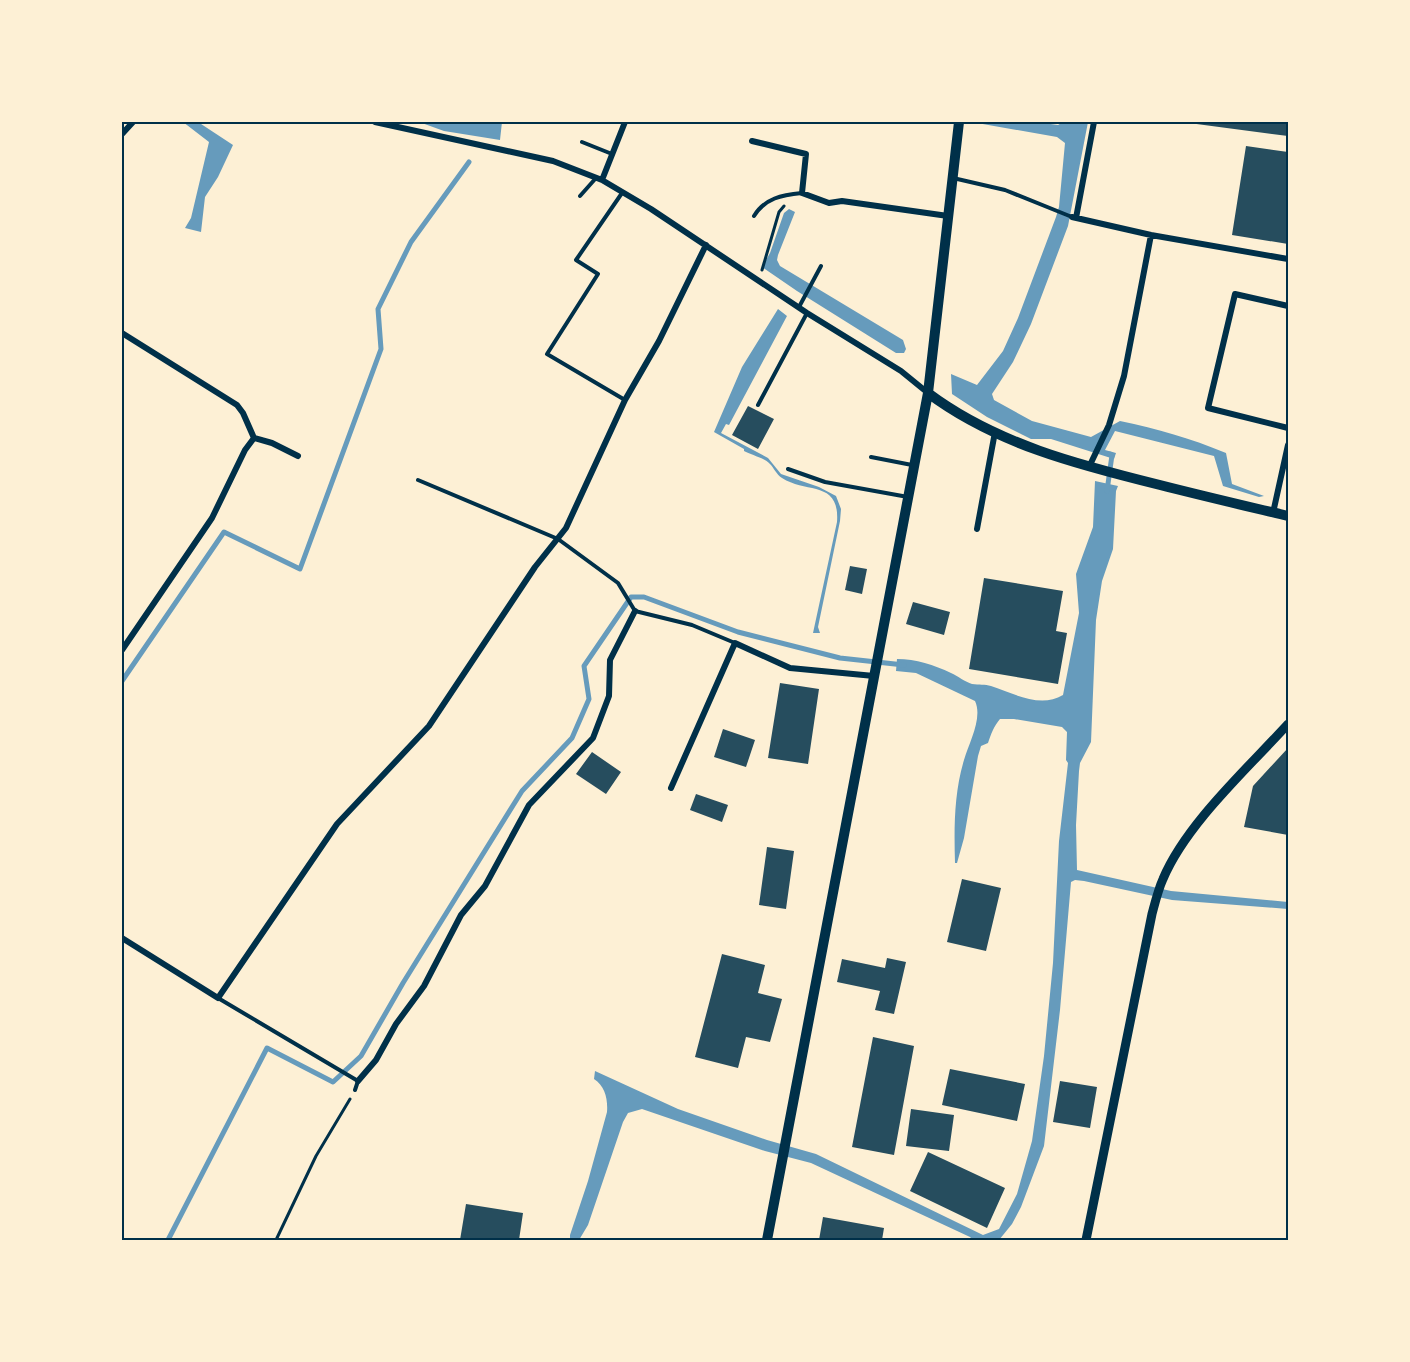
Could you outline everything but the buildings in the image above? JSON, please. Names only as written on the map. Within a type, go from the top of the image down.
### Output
[{"type":"main road","points":[[767,1240],[908,497],[916,465],[928,393],[958,124]]},
{"type":"main road","points":[[928,393],[951,410],[1020,444],[1088,467],[1288,516]]},
{"type":"street","points":[[122,134],[133,122]]},
{"type":"street","points":[[375,122],[553,161],[599,179],[623,192],[807,313],[901,371],[928,393]]},
{"type":"street","points":[[599,179],[625,122]]},
{"type":"street","points":[[1094,122],[1074,218],[1151,235],[1288,259]]},
{"type":"street","points":[[752,141],[806,154],[802,193],[829,204],[842,201],[948,216]]},
{"type":"street","points":[[1088,467],[1109,425],[1125,376],[1151,235]]},
{"type":"street","points":[[122,938],[218,998],[337,824],[429,726],[536,567],[566,528],[625,400],[659,341],[706,245]]},
{"type":"street","points":[[1288,306],[1235,294],[1208,408],[1288,428]]},
{"type":"street","points":[[122,333],[237,405],[243,412],[254,438]]},
{"type":"street","points":[[977,529],[995,432]]},
{"type":"street","points":[[254,438],[272,442],[298,456]]},
{"type":"street","points":[[122,650],[212,518],[245,450],[254,438]]},
{"type":"street","points":[[1273,513],[1288,445]]},
{"type":"street","points":[[358,1081],[376,1059],[396,1024],[424,986],[461,915],[484,886],[529,805],[593,738],[609,696],[610,660],[635,611]]},
{"type":"street","points":[[671,788],[735,643],[790,668],[874,676]]},
{"type":"street","points":[[1086,1240],[1152,914],[1162,879],[1199,821],[1288,724]]},
{"type":"lane","points":[[582,142],[612,154]]},
{"type":"lane","points":[[952,178],[1005,190],[1074,218]]},
{"type":"lane","points":[[580,196],[599,179]]},
{"type":"lane","points":[[623,192],[576,260],[598,274],[547,354],[625,400]]},
{"type":"lane","points":[[754,216],[760,206],[772,198],[802,193]]},
{"type":"lane","points":[[800,308],[810,283],[821,266]]},
{"type":"lane","points":[[758,405],[807,313]]},
{"type":"lane","points":[[871,456],[916,465]]},
{"type":"lane","points":[[788,469],[825,482],[908,497]]},
{"type":"lane","points":[[418,480],[558,539],[618,584],[635,611],[692,625],[735,643]]},
{"type":"lane","points":[[218,998],[358,1081],[355,1089]]},
{"type":"path","points":[[756,279],[761,272],[779,212],[792,194]]},
{"type":"path","points":[[276,1240],[316,1156],[355,1089]]},
{"type":"water","points":[[183,122],[198,122],[233,145],[218,177],[205,197],[201,232],[185,228],[191,218],[209,142]]},
{"type":"water","points":[[419,122],[502,122],[500,140],[444,131]]},
{"type":"water","points":[[977,122],[1036,122],[1058,125],[1063,122],[1088,122],[1068,226],[1031,324],[1013,362],[992,394],[994,400],[1032,421],[1091,437],[1120,421],[1200,443],[1226,453],[1232,484],[1264,496],[1259,497],[1223,486],[1214,456],[1115,431],[1105,450],[1116,453],[1114,459],[1051,439],[1031,439],[987,417],[952,394],[951,374],[977,385],[1003,351],[1018,318],[1059,207],[1065,143],[1057,137]]},
{"type":"water","points":[[789,209],[795,212],[778,255],[777,260],[780,266],[903,340],[906,349],[904,353],[896,353],[762,267],[770,253],[784,213]]},
{"type":"water","points":[[778,309],[787,316],[729,425],[726,424],[721,433],[768,458],[781,474],[819,487],[836,496],[841,509],[840,521],[818,627],[820,633],[813,633],[837,522],[837,509],[833,500],[820,490],[782,478],[768,462],[744,451],[714,432],[742,367]]},
{"type":"water","points":[[1095,481],[1118,486],[1113,549],[1102,581],[1096,620],[1091,742],[1080,763],[1079,771],[1076,825],[1077,870],[1171,891],[1288,902],[1288,909],[1172,900],[1084,881],[1071,882],[1060,1010],[1044,1146],[1021,1207],[1012,1224],[999,1240],[973,1240],[811,1163],[765,1151],[642,1109],[628,1113],[623,1122],[588,1225],[579,1240],[570,1239],[607,1112],[605,1093],[594,1079],[595,1071],[678,1109],[767,1140],[816,1154],[983,1235],[999,1229],[1017,1194],[1032,1141],[1044,1056],[1053,963],[1059,841],[1068,763],[1066,760],[1067,732],[1062,727],[1000,719],[988,743],[981,746],[964,838],[957,863],[955,863],[956,798],[964,760],[976,723],[977,708],[975,701],[916,673],[896,671],[897,659],[925,663],[972,684],[989,685],[1036,700],[1054,699],[1063,695],[1079,613],[1076,574],[1093,527]]},
{"type":"waterway","points":[[122,681],[224,532],[300,569],[381,349],[378,309],[411,242],[469,162]]},
{"type":"waterway","points":[[1107,491],[1112,455],[1110,454]]},
{"type":"waterway","points":[[168,1240],[267,1048],[333,1082],[361,1056],[403,983],[522,791],[572,738],[589,699],[584,666],[631,597],[644,597],[738,632],[840,658],[904,665]]}]
